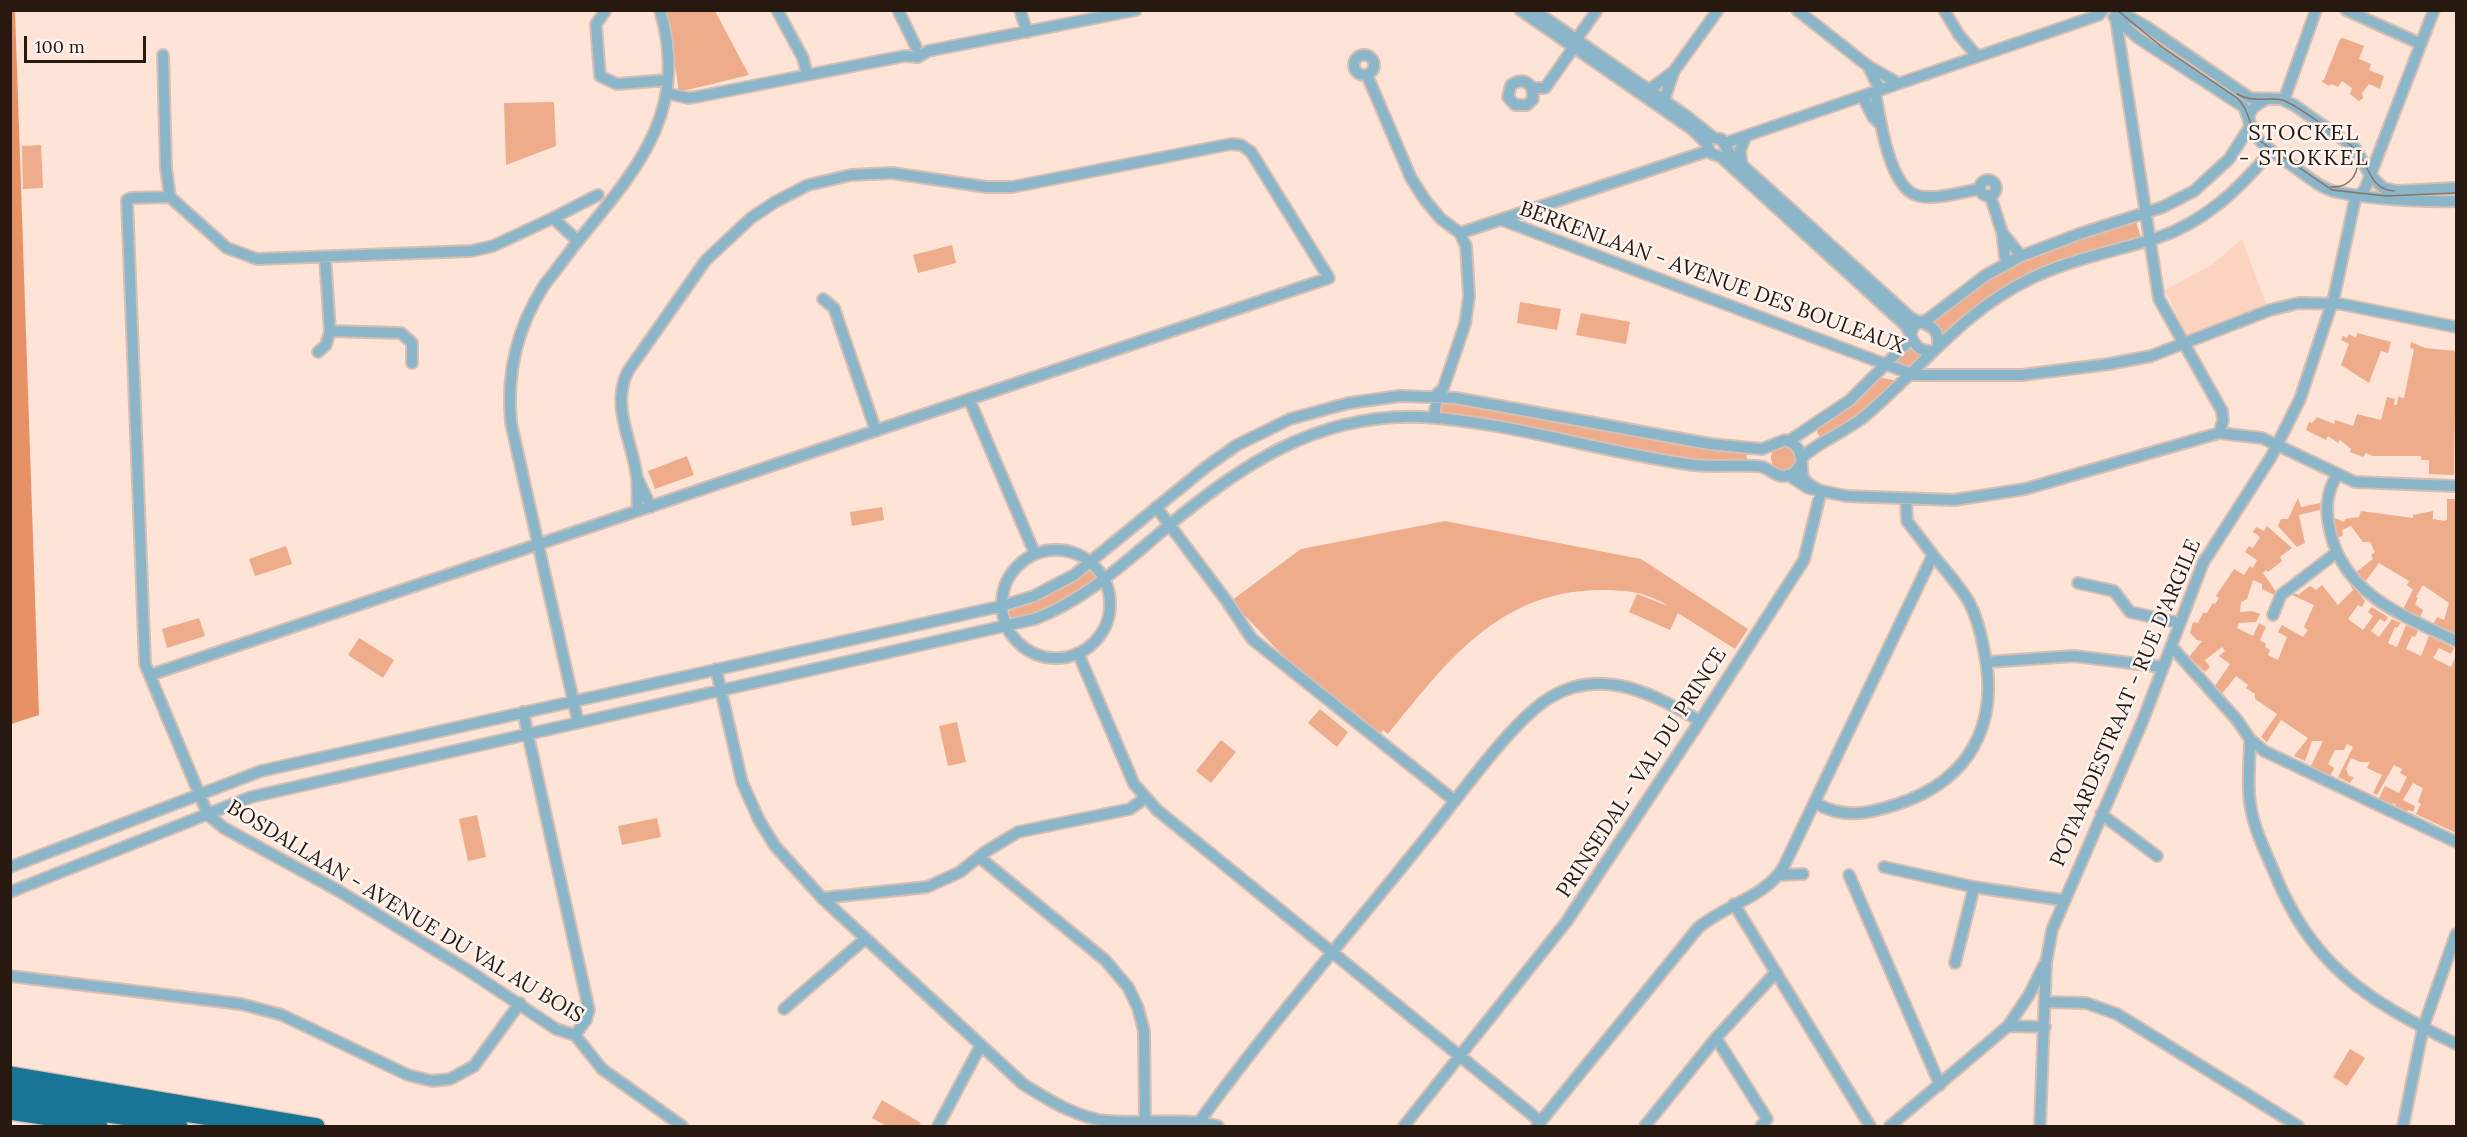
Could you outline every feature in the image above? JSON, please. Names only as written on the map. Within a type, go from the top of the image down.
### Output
[{"type":"highway","points":[[10,1074],[317,1126]]},
{"type":"highway","points":[[10,1086],[260,1126]]},
{"type":"highway","points":[[10,1100],[180,1126]]},
{"type":"highway","points":[[10,1112],[100,1126]]},
{"type":"street","points":[[606,10],[596,24],[600,76],[617,84],[667,80]]},
{"type":"street","points":[[578,722],[511,423],[510,373],[519,335],[533,302],[640,163],[656,128],[666,93],[667,80],[666,39],[660,10]]},
{"type":"street","points":[[777,10],[803,58],[807,75]]},
{"type":"street","points":[[898,10],[916,47],[928,51]]},
{"type":"street","points":[[1020,10],[1027,32]]},
{"type":"street","points":[[1520,10],[1664,100],[1716,146],[1905,325],[1913,342],[1922,350],[1934,347]]},
{"type":"street","points":[[1534,10],[1575,43],[1742,165],[1911,318],[1929,324],[1938,334],[1934,347]]},
{"type":"street","points":[[1532,88],[1545,88],[1597,10]]},
{"type":"street","points":[[1664,100],[1674,71],[1718,10]]},
{"type":"street","points":[[1797,10],[1868,66],[1898,83]]},
{"type":"street","points":[[1944,10],[1959,35],[1977,56]]},
{"type":"street","points":[[1460,233],[1863,97],[2099,15],[2103,10]]},
{"type":"street","points":[[2108,10],[2147,27],[2250,98],[2284,100],[2355,148],[2379,186],[2389,190],[2457,188]]},
{"type":"street","points":[[2284,100],[2316,10]]},
{"type":"street","points":[[2346,10],[2421,45]]},
{"type":"street","name":"POTAARDESTRAAT - RUE D'ARGILE","points":[[2046,963],[2052,930],[2062,900],[2101,814],[2210,550],[2277,446],[2300,399],[2332,303],[2358,195],[2370,175],[2434,10]]},
{"type":"street","points":[[666,93],[688,98],[904,56],[918,57],[928,51],[1132,11]]},
{"type":"street","points":[[2116,15],[2138,38],[2244,107],[2256,139],[2329,190],[2358,195],[2457,201]]},
{"type":"street","points":[[2116,15],[2159,299],[2222,411],[2223,421],[2219,433]]},
{"type":"street","points":[[1959,35],[1960,62]]},
{"type":"street","points":[[904,56],[916,47]]},
{"type":"street","points":[[163,55],[166,168],[170,196],[227,248],[242,255],[257,259],[471,251],[492,246],[598,195]]},
{"type":"street","points":[[1868,66],[1877,91],[1880,124],[1899,183],[1908,192],[1929,197],[1980,189],[1983,195],[1990,195],[2002,232],[2006,264]]},
{"type":"street","points":[[1648,90],[1674,71]]},
{"type":"street","points":[[1367,75],[1411,178],[1425,200],[1460,233],[1468,259],[1469,296],[1465,324],[1451,367],[1436,396],[1434,418]]},
{"type":"street","points":[[1863,97],[1873,117],[1880,124]]},
{"type":"street","points":[[1789,441],[1841,408],[1907,343],[1912,327],[2006,264],[2079,234],[2177,201],[2208,180],[2229,159],[2251,124],[2255,108],[2269,99]]},
{"type":"street","points":[[1688,157],[1694,146],[1693,130]]},
{"type":"street","points":[[1742,165],[1739,154],[1746,136]]},
{"type":"street","points":[[150,675],[651,507],[1329,278],[1251,152],[1241,145],[1231,144],[1012,187],[987,187],[892,173],[851,175],[808,186],[775,202],[752,218],[706,260],[628,371],[620,401],[637,477],[638,511]]},
{"type":"street","points":[[1788,475],[1807,452],[1857,423],[1934,347],[1977,311],[2032,278],[2090,256],[2150,240],[2178,229],[2206,214],[2239,187],[2271,150]]},
{"type":"street","name":"BOSDALLAAN - AVENUE DU VAL AU BOIS","points":[[170,196],[127,200],[145,664],[206,813],[224,828],[339,891],[560,1031],[575,1035],[602,1069],[676,1125]]},
{"type":"street","points":[[553,218],[578,241]]},
{"type":"street","name":"BERKENLAAN - AVENUE DES BOULEAUX","points":[[1502,220],[1914,375],[2022,375],[2065,371],[2151,356],[2279,307],[2299,303],[2332,303],[2457,327]]},
{"type":"street","points":[[2002,232],[2021,256]]},
{"type":"street","points":[[318,352],[326,345],[330,331],[325,257]]},
{"type":"street","points":[[823,299],[834,308],[876,431]]},
{"type":"street","points":[[330,331],[402,333],[411,343],[412,363]]},
{"type":"street","points":[[10,867],[198,793],[261,771],[1002,606],[1053,588],[1090,563],[1156,507],[1238,445],[1290,420],[1371,398],[1436,396],[1683,440],[1760,449],[1769,447],[1780,440],[1789,441],[1797,446],[1804,481],[1821,491]]},
{"type":"street","points":[[969,399],[1035,554]]},
{"type":"street","points":[[10,892],[206,813],[286,788],[527,732],[1007,626],[1051,612],[1104,581],[1169,525],[1238,471],[1287,444],[1331,429],[1367,421],[1434,418],[1692,465],[1768,468]]},
{"type":"street","points":[[1769,447],[1766,458],[1768,468],[1775,474],[1788,475],[1808,488],[1846,496],[1906,500],[1954,500],[2025,489],[2219,433],[2248,435],[2360,482],[2457,486]]},
{"type":"street","points":[[2337,474],[2326,500],[2336,553],[2349,574],[2370,597],[2385,607],[2457,642]]},
{"type":"street","points":[[637,477],[651,507]]},
{"type":"street","name":"PRINSEDAL - VAL DU PRINCE","points":[[1404,1126],[1567,921],[1700,721],[1804,560],[1821,491]]},
{"type":"street","points":[[1815,803],[1840,814],[1877,811],[1922,794],[1951,775],[1967,757],[1982,729],[1989,697],[1987,662],[1979,629],[1968,602],[1907,521],[1906,500]]},
{"type":"street","points":[[1156,507],[1252,639],[1455,801]]},
{"type":"street","points":[[1058,550],[1072,552],[1090,563],[1104,581],[1110,598],[1109,616],[1094,642],[1078,653],[1051,658],[1035,654],[1015,639],[1007,626],[1002,606],[1005,585],[1011,573],[1035,554],[1058,550]]},
{"type":"street","points":[[2273,615],[2281,595],[2336,553]]},
{"type":"street","points":[[1078,653],[1126,767],[1145,798],[1169,822],[1539,1124],[1690,937],[1708,919],[1779,875],[1933,555]]},
{"type":"street","points":[[2078,583],[2115,591],[2126,608],[2133,613],[2180,623]]},
{"type":"street","points":[[2171,646],[2237,720],[2250,739],[2264,751],[2457,842]]},
{"type":"street","points":[[1987,662],[2074,656],[2163,666]]},
{"type":"street","points":[[716,669],[742,782],[759,820],[792,867],[865,939],[1023,1084],[1058,1106],[1106,1120],[1145,1120],[1218,1126]]},
{"type":"street","points":[[1199,1124],[1455,801],[1527,717],[1552,696],[1595,685],[1637,689],[1656,696],[1700,721]]},
{"type":"street","points":[[523,712],[589,1010],[586,1020],[575,1035]]},
{"type":"street","points":[[2250,739],[2249,793],[2252,813],[2276,879],[2296,919],[2321,954],[2353,985],[2386,1008],[2457,1044]]},
{"type":"street","points":[[822,898],[927,887],[953,876],[1018,832],[1130,809],[1145,798]]},
{"type":"street","points":[[2101,814],[2157,856]]},
{"type":"street","points":[[50,852],[58,872]]},
{"type":"street","points":[[979,857],[1105,960],[1128,987],[1138,1008],[1144,1031],[1145,1120]]},
{"type":"street","points":[[1884,867],[1974,887],[2062,900]]},
{"type":"street","points":[[1779,875],[1803,874]]},
{"type":"street","points":[[1849,875],[1940,1085]]},
{"type":"street","points":[[1955,963],[1974,887]]},
{"type":"street","points":[[1734,904],[1870,1126]]},
{"type":"street","points":[[2403,1126],[2423,1028],[2457,934]]},
{"type":"street","points":[[784,1009],[865,939]]},
{"type":"street","points":[[1890,1126],[2008,1026],[2029,995],[2046,963]]},
{"type":"street","points":[[2040,1126],[2046,963]]},
{"type":"street","points":[[1646,1126],[1716,1038],[1776,972]]},
{"type":"street","points":[[10,976],[241,1004],[282,1015],[408,1075],[432,1081],[450,1079],[474,1066],[520,1004]]},
{"type":"street","points":[[2045,1002],[2086,1004],[2117,1014],[2298,1126]]},
{"type":"street","points":[[2008,1026],[2045,1027]]},
{"type":"street","points":[[1716,1038],[1767,1119],[1761,1126]]},
{"type":"street","points":[[938,1126],[981,1045]]},
{"type":"shaded area","points":[[10,11],[15,11],[39,715],[11,724]]},
{"type":"shaded area","points":[[667,11],[715,11],[749,75],[679,92]]},
{"type":"shaded area","points":[[2340,39],[2364,46],[2359,59],[2371,64],[2369,70],[2384,76],[2380,89],[2369,84],[2362,93],[2363,98],[2359,101],[2350,94],[2352,88],[2342,81],[2338,87],[2331,84],[2329,86],[2321,81],[2324,80]]},
{"type":"shaded area","points":[[554,102],[556,146],[506,165],[504,103]]},
{"type":"shaded area","points":[[41,145],[43,188],[23,189],[22,146]]},
{"type":"shaded area","points":[[2135,219],[2141,237],[2059,264],[1945,334],[1931,321],[1962,294],[2022,258]]},
{"type":"shaded area","points":[[2242,239],[2266,304],[2189,334],[2185,332],[2165,290],[2213,264]]},
{"type":"shaded area","points":[[952,245],[956,263],[918,273],[913,255]]},
{"type":"shaded area","points":[[1520,302],[1561,309],[1557,330],[1517,323]]},
{"type":"shaded area","points":[[1581,313],[1630,322],[1626,344],[1576,335]]},
{"type":"shaded area","points":[[2357,333],[2391,342],[2388,353],[2381,351],[2369,383],[2341,365],[2349,344],[2341,340],[2343,336],[2347,338],[2349,334],[2356,338]]},
{"type":"shaded area","points":[[2411,342],[2425,348],[2456,351],[2454,475],[2429,474],[2429,460],[2421,460],[2421,456],[2373,456],[2366,453],[2363,457],[2350,452],[2351,449],[2340,440],[2338,443],[2328,436],[2326,440],[2306,430],[2309,422],[2312,423],[2317,417],[2334,424],[2335,420],[2353,426],[2357,414],[2381,420],[2387,397],[2395,399],[2394,405],[2397,405],[2398,397],[2404,398],[2414,349],[2410,348]]},
{"type":"shaded area","points":[[1911,345],[1922,354],[1908,368],[1895,363]]},
{"type":"shaded area","points":[[1878,377],[1898,381],[1869,410],[1822,442],[1815,427]]},
{"type":"shaded area","points":[[1440,401],[1746,450],[1747,461],[1697,462],[1439,415]]},
{"type":"shaded area","points":[[1783,446],[1791,450],[1795,458],[1791,466],[1783,470],[1775,466],[1771,458],[1775,450]]},
{"type":"shaded area","points":[[687,456],[694,475],[655,489],[648,471]]},
{"type":"shaded area","points":[[2298,498],[2301,507],[2320,503],[2320,510],[2299,515],[2305,543],[2297,547],[2278,526],[2281,519],[2288,519]]},
{"type":"shaded area","points":[[2447,499],[2456,499],[2455,636],[2433,625],[2437,617],[2444,620],[2449,603],[2423,585],[2415,604],[2423,610],[2420,617],[2403,609],[2413,590],[2407,585],[2409,581],[2379,563],[2364,583],[2355,573],[2373,559],[2371,555],[2375,552],[2370,542],[2363,542],[2351,526],[2342,530],[2343,535],[2336,539],[2332,517],[2344,522],[2345,519],[2359,517],[2361,511],[2413,518],[2413,515],[2433,511],[2433,519],[2445,521],[2447,519]]},
{"type":"shaded area","points":[[882,507],[884,520],[852,526],[850,512]]},
{"type":"shaded area","points":[[1445,521],[1641,559],[1748,629],[1735,649],[1678,613],[1670,630],[1629,612],[1637,594],[1668,606],[1643,594],[1598,590],[1562,594],[1531,603],[1502,618],[1477,636],[1431,682],[1388,734],[1383,730],[1379,736],[1286,659],[1231,601],[1301,549]]},
{"type":"shaded area","points":[[2267,526],[2292,548],[2280,557],[2282,561],[2268,572],[2266,570],[2263,573],[2277,593],[2274,595],[2262,589],[2262,584],[2253,580],[2247,599],[2241,602],[2240,612],[2252,611],[2260,614],[2256,622],[2239,623],[2237,628],[2253,636],[2259,623],[2266,627],[2260,640],[2270,650],[2268,655],[2278,660],[2287,637],[2278,632],[2282,625],[2303,637],[2308,630],[2304,627],[2314,605],[2292,595],[2293,592],[2298,595],[2310,586],[2316,590],[2322,585],[2338,605],[2353,590],[2346,577],[2365,601],[2362,607],[2358,605],[2348,619],[2363,630],[2373,616],[2368,612],[2372,607],[2388,617],[2385,622],[2380,619],[2371,631],[2379,637],[2392,619],[2401,623],[2397,628],[2395,627],[2388,643],[2397,647],[2406,625],[2418,631],[2415,637],[2412,636],[2406,649],[2421,656],[2429,636],[2454,648],[2451,654],[2439,648],[2433,658],[2451,667],[2456,655],[2456,833],[2416,814],[2421,804],[2418,802],[2423,788],[2413,783],[2403,800],[2415,806],[2413,812],[2408,810],[2406,813],[2395,808],[2396,805],[2393,803],[2391,806],[2378,800],[2385,786],[2399,793],[2407,777],[2400,773],[2402,769],[2394,765],[2377,795],[2373,793],[2382,775],[2367,768],[2370,762],[2360,762],[2351,758],[2346,769],[2349,776],[2354,777],[2350,783],[2338,777],[2353,747],[2347,744],[2344,750],[2335,750],[2328,764],[2334,768],[2330,777],[2310,768],[2323,741],[2312,741],[2305,761],[2294,756],[2308,738],[2281,720],[2267,742],[2261,737],[2277,714],[2255,699],[2255,694],[2246,688],[2248,685],[2236,676],[2222,694],[2215,686],[2230,664],[2219,656],[2225,651],[2222,647],[2205,660],[2210,667],[2205,672],[2189,657],[2202,641],[2197,640],[2190,633],[2193,622],[2198,623],[2203,613],[2207,613],[2213,603],[2215,604],[2219,598],[2216,596],[2234,569],[2244,575],[2250,566],[2253,568],[2257,560],[2245,552],[2249,546],[2253,548],[2260,537],[2253,532],[2256,527],[2264,531]]},
{"type":"shaded area","points":[[286,546],[292,564],[255,576],[249,559]]},
{"type":"shaded area","points":[[1086,570],[1094,572],[1096,579],[1064,604],[1014,621],[1009,619],[1009,609]]},
{"type":"shaded area","points":[[199,618],[205,636],[167,648],[162,629]]},
{"type":"shaded area","points":[[359,638],[394,660],[383,678],[348,655]]},
{"type":"shaded area","points":[[1320,709],[1348,732],[1337,747],[1308,723]]},
{"type":"shaded area","points":[[957,722],[966,762],[948,766],[939,726]]},
{"type":"shaded area","points":[[1221,740],[1236,752],[1211,783],[1196,771]]},
{"type":"shaded area","points":[[477,815],[486,857],[468,861],[459,819]]},
{"type":"shaded area","points":[[657,818],[661,837],[622,845],[618,826]]},
{"type":"shaded area","points":[[2350,1049],[2365,1058],[2347,1086],[2333,1077]]},
{"type":"shaded area","points":[[882,1100],[921,1123],[918,1126],[886,1126],[872,1118]]},
{"type":"tram line","points":[[2117,10],[2162,47],[2237,98],[2245,108],[2253,131],[2260,141],[2332,190],[2386,196],[2456,193]]},
{"type":"tram line","points":[[2237,94],[2254,99],[2282,100],[2297,108],[2355,149],[2374,181],[2379,186],[2394,191]]},
{"type":"tram line","points":[[2331,187],[2344,185],[2353,178],[2357,167],[2356,154]]},
{"type":"district","name":"STOCKEL - STOKKEL","points":[[2304,146]]}]
